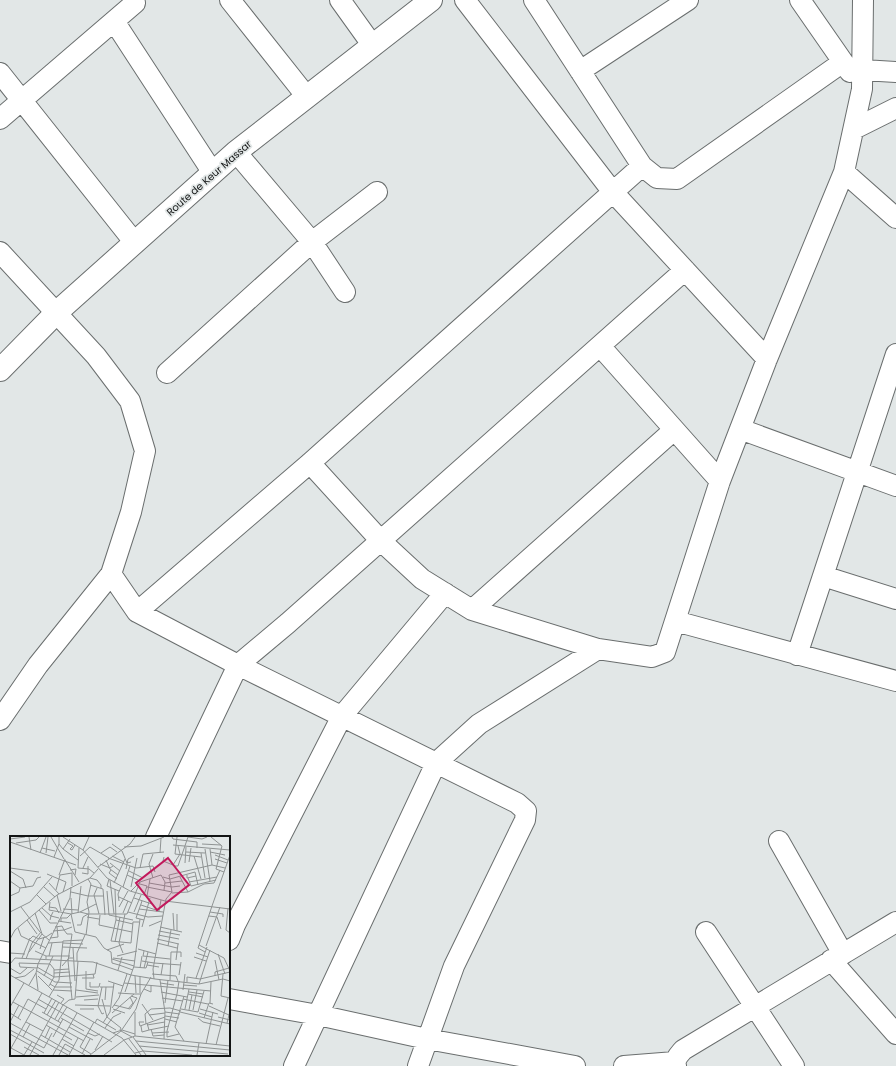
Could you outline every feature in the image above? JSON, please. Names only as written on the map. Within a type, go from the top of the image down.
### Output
[{"type":"main road","name":"Route de Keur Massar","points":[[0,370],[56,313],[236,152],[431,0]]},
{"type":"street","points":[[230,0],[307,97]]},
{"type":"street","points":[[340,0],[373,46]]},
{"type":"street","points":[[465,0],[612,191],[767,359]]},
{"type":"street","points":[[534,0],[642,166],[657,178],[677,179],[843,62]]},
{"type":"street","points":[[580,71],[688,0]]},
{"type":"street","points":[[800,0],[843,62],[862,79]]},
{"type":"street","points":[[310,463],[381,541],[422,579],[472,610],[598,649],[652,657],[665,652],[720,481],[767,359],[844,172],[854,129],[862,79],[863,0]]},
{"type":"street","points":[[0,119],[135,3]]},
{"type":"street","points":[[114,21],[213,173]]},
{"type":"street","points":[[862,79],[896,72]]},
{"type":"street","points":[[0,73],[135,243]]},
{"type":"street","points":[[854,129],[896,108]]},
{"type":"street","points":[[236,152],[312,242],[345,292]]},
{"type":"street","points":[[137,612],[310,463],[612,191],[642,166]]},
{"type":"street","points":[[844,172],[896,218]]},
{"type":"street","points":[[167,373],[312,242],[377,192]]},
{"type":"street","points":[[0,252],[96,356],[130,401],[145,451],[131,512],[111,574],[38,665],[0,720]]},
{"type":"street","points":[[156,836],[238,665],[381,541],[685,270]]},
{"type":"street","points":[[600,346],[720,481]]},
{"type":"street","points":[[797,655],[896,357]]},
{"type":"street","points":[[740,429],[896,486]]},
{"type":"street","points":[[472,610],[674,430]]},
{"type":"street","points":[[111,574],[137,612],[238,665],[518,803],[526,811],[525,820],[454,966],[418,1066]]},
{"type":"street","points":[[823,576],[896,599]]},
{"type":"street","points":[[230,938],[342,716],[445,593]]},
{"type":"street","points":[[675,622],[896,682]]},
{"type":"street","points":[[294,1066],[436,763],[479,724],[598,649]]},
{"type":"street","points":[[779,841],[837,957],[896,1034]]},
{"type":"street","points":[[624,1066],[675,1064],[678,1056],[683,1050],[896,922]]},
{"type":"street","points":[[706,932],[794,1066]]},
{"type":"street","points":[[0,951],[10,953]]},
{"type":"street","points":[[230,999],[318,1015],[528,1062],[575,1066]]}]
